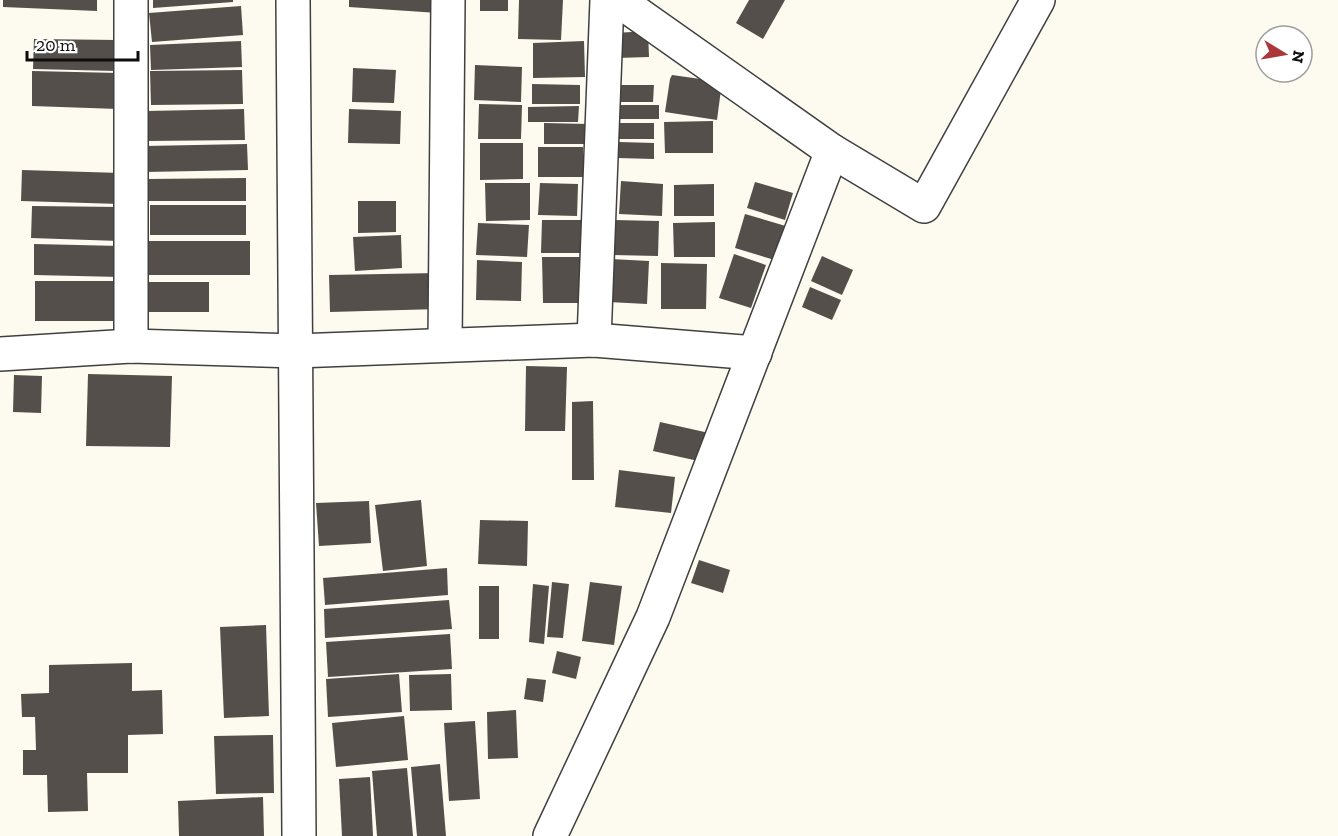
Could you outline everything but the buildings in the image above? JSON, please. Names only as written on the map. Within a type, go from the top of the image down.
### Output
[{"type":"street","points":[[131,0],[131,346]]},
{"type":"street","points":[[293,0],[299,836]]},
{"type":"street","points":[[444,345],[448,0]]},
{"type":"street","points":[[594,340],[607,0]]},
{"type":"street","points":[[618,0],[832,151],[924,206],[1038,0]]},
{"type":"street","points":[[550,836],[653,617],[832,151]]},
{"type":"street","points":[[0,354],[131,346],[296,351],[594,340],[755,353]]}]
